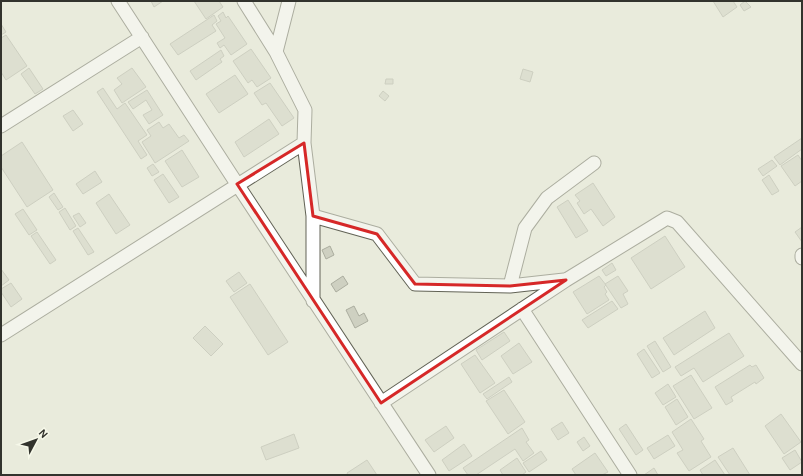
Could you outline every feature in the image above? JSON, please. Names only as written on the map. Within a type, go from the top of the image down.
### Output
[{"type":"street","points":[[118,1],[313,301],[429,475]]},
{"type":"street","points":[[244,1],[276,52],[305,110],[304,143],[313,216],[313,301]]},
{"type":"street","points":[[276,52],[289,1]]},
{"type":"street","points":[[1,126],[142,37]]},
{"type":"street","points":[[1,335],[237,184],[304,143]]},
{"type":"street","points":[[510,286],[525,228],[546,198],[594,163]]},
{"type":"street","points":[[313,216],[377,234],[415,284],[510,286],[566,280]]},
{"type":"street","points":[[381,403],[566,280],[667,218],[677,222],[802,364]]},
{"type":"street","points":[[522,310],[630,475]]},
{"type":"highlighted area","points":[[304,143],[313,216],[377,234],[415,284],[510,286],[566,280],[381,403],[237,184]]},
{"type":"building","points":[[151,1],[163,1],[154,7]]},
{"type":"building","points":[[194,1],[219,1],[223,7],[206,19]]},
{"type":"building","points":[[713,1],[733,1],[737,7],[723,17]]},
{"type":"building","points":[[745,1],[751,7],[744,11],[740,5]]},
{"type":"building","points":[[223,12],[226,18],[228,16],[247,44],[231,55],[224,45],[220,48],[217,43],[225,38],[216,24],[221,21],[218,16]]},
{"type":"building","points":[[214,15],[217,21],[212,25],[216,31],[178,55],[170,44]]},
{"type":"building","points":[[1,24],[6,32],[1,35]]},
{"type":"building","points":[[6,35],[27,66],[6,80],[1,72],[1,38]]},
{"type":"building","points":[[251,49],[271,78],[257,87],[252,80],[248,83],[233,61]]},
{"type":"building","points":[[221,50],[224,56],[220,59],[222,62],[196,80],[190,71]]},
{"type":"building","points":[[29,68],[43,89],[35,94],[21,74]]},
{"type":"building","points":[[132,68],[146,87],[122,103],[114,90],[122,84],[117,78]]},
{"type":"building","points":[[523,69],[533,72],[530,82],[520,79]]},
{"type":"building","points":[[235,75],[248,94],[219,113],[206,94]]},
{"type":"building","points":[[386,79],[393,79],[393,84],[385,84]]},
{"type":"building","points":[[270,83],[294,118],[282,126],[266,103],[262,105],[254,93]]},
{"type":"building","points":[[103,88],[117,109],[125,103],[147,135],[138,141],[147,155],[141,159],[97,92]]},
{"type":"building","points":[[147,90],[163,115],[149,124],[143,115],[152,110],[146,100],[133,109],[128,102]]},
{"type":"building","points":[[383,91],[389,96],[385,101],[379,96]]},
{"type":"building","points":[[73,110],[83,124],[73,131],[63,116]]},
{"type":"building","points":[[269,119],[279,134],[244,157],[235,142]]},
{"type":"building","points":[[159,122],[163,128],[169,124],[179,138],[184,135],[189,141],[155,163],[142,142],[151,136],[147,130]]},
{"type":"building","points":[[802,138],[802,149],[780,165],[774,157]]},
{"type":"building","points":[[22,142],[53,190],[27,207],[1,167],[1,156]]},
{"type":"building","points":[[182,150],[199,177],[182,187],[165,161]]},
{"type":"building","points":[[798,155],[802,161],[802,181],[795,186],[781,166]]},
{"type":"building","points":[[772,160],[777,166],[763,176],[758,169]]},
{"type":"building","points":[[153,164],[159,172],[152,176],[147,168]]},
{"type":"building","points":[[95,171],[102,182],[83,194],[76,184]]},
{"type":"building","points":[[163,174],[179,197],[169,203],[154,180]]},
{"type":"building","points":[[769,175],[779,191],[772,195],[762,180]]},
{"type":"building","points":[[593,183],[615,217],[603,226],[591,209],[584,214],[577,203],[580,201],[575,195]]},
{"type":"building","points":[[54,193],[63,207],[58,210],[49,197]]},
{"type":"building","points":[[109,194],[130,225],[116,234],[96,203]]},
{"type":"building","points":[[568,200],[588,231],[576,238],[557,207]]},
{"type":"building","points":[[65,208],[76,226],[70,230],[59,212]]},
{"type":"building","points":[[23,209],[37,230],[29,235],[15,214]]},
{"type":"building","points":[[79,213],[86,223],[80,227],[73,216]]},
{"type":"building","points":[[802,227],[802,242],[795,232]]},
{"type":"building","points":[[78,228],[94,252],[88,255],[73,231]]},
{"type":"building","points":[[37,232],[56,260],[50,264],[31,236]]},
{"type":"building","points":[[665,236],[685,267],[651,289],[631,258]]},
{"type":"building","points":[[330,246],[334,255],[326,259],[322,250]]},
{"type":"building","points":[[612,263],[616,270],[606,276],[602,270]]},
{"type":"building","points":[[1,269],[9,280],[1,286]]},
{"type":"building","points":[[239,272],[247,283],[234,292],[226,281]]},
{"type":"building","points":[[343,276],[348,284],[336,292],[331,284]]},
{"type":"building","points":[[599,276],[606,285],[604,287],[607,292],[605,294],[609,300],[587,314],[573,292]]},
{"type":"building","points":[[618,276],[628,291],[623,294],[628,304],[621,308],[605,284]]},
{"type":"building","points":[[11,283],[22,299],[11,307],[1,292],[1,289]]},
{"type":"building","points":[[250,284],[288,342],[268,355],[230,297]]},
{"type":"building","points":[[612,301],[618,309],[588,328],[582,320]]},
{"type":"building","points":[[354,306],[359,316],[364,313],[368,321],[355,328],[346,310]]},
{"type":"building","points":[[705,311],[715,328],[674,355],[663,338]]},
{"type":"building","points":[[205,326],[223,344],[211,356],[193,338]]},
{"type":"building","points":[[504,332],[510,341],[482,360],[476,350]]},
{"type":"building","points":[[729,333],[744,356],[703,382],[694,368],[681,376],[675,367]]},
{"type":"building","points":[[655,341],[671,367],[663,372],[647,346]]},
{"type":"building","points":[[519,343],[532,362],[513,374],[501,356]]},
{"type":"building","points":[[644,349],[660,373],[652,378],[637,354]]},
{"type":"building","points":[[475,355],[495,383],[480,393],[461,364]]},
{"type":"building","points":[[750,365],[752,367],[756,365],[764,378],[756,384],[755,382],[731,397],[733,401],[726,405],[715,387]]},
{"type":"building","points":[[691,375],[712,408],[694,419],[673,386]]},
{"type":"building","points":[[509,377],[512,382],[487,399],[483,394]]},
{"type":"building","points":[[668,384],[676,397],[663,405],[655,393]]},
{"type":"building","points":[[504,390],[525,422],[508,434],[486,401]]},
{"type":"building","points":[[677,399],[688,417],[676,425],[665,407]]},
{"type":"building","points":[[781,414],[801,442],[784,454],[765,426]]},
{"type":"building","points":[[691,419],[704,439],[701,441],[711,457],[689,471],[677,453],[683,450],[672,432]]},
{"type":"building","points":[[562,422],[569,433],[558,440],[551,429]]},
{"type":"building","points":[[626,424],[643,450],[636,455],[619,429]]},
{"type":"building","points":[[446,426],[454,438],[434,452],[425,440]]},
{"type":"building","points":[[522,428],[529,440],[526,442],[534,453],[523,461],[515,449],[476,475],[468,475],[463,468]]},
{"type":"building","points":[[294,434],[299,448],[266,460],[261,447]]},
{"type":"building","points":[[668,435],[675,446],[654,459],[647,448]]},
{"type":"building","points":[[584,437],[590,446],[583,451],[577,442]]},
{"type":"building","points":[[464,444],[472,456],[449,471],[442,460]]},
{"type":"building","points":[[733,448],[750,475],[730,475],[718,457]]},
{"type":"building","points":[[795,450],[802,462],[790,470],[782,458]]},
{"type":"building","points":[[541,451],[547,460],[529,472],[523,463]]},
{"type":"building","points":[[595,453],[608,472],[602,475],[576,475],[572,469]]},
{"type":"building","points":[[517,458],[526,472],[522,475],[503,475],[500,470]]},
{"type":"building","points":[[367,460],[377,475],[348,475],[347,473]]},
{"type":"building","points":[[715,460],[725,475],[703,475],[700,470]]},
{"type":"building","points":[[654,468],[658,475],[644,475]]}]
